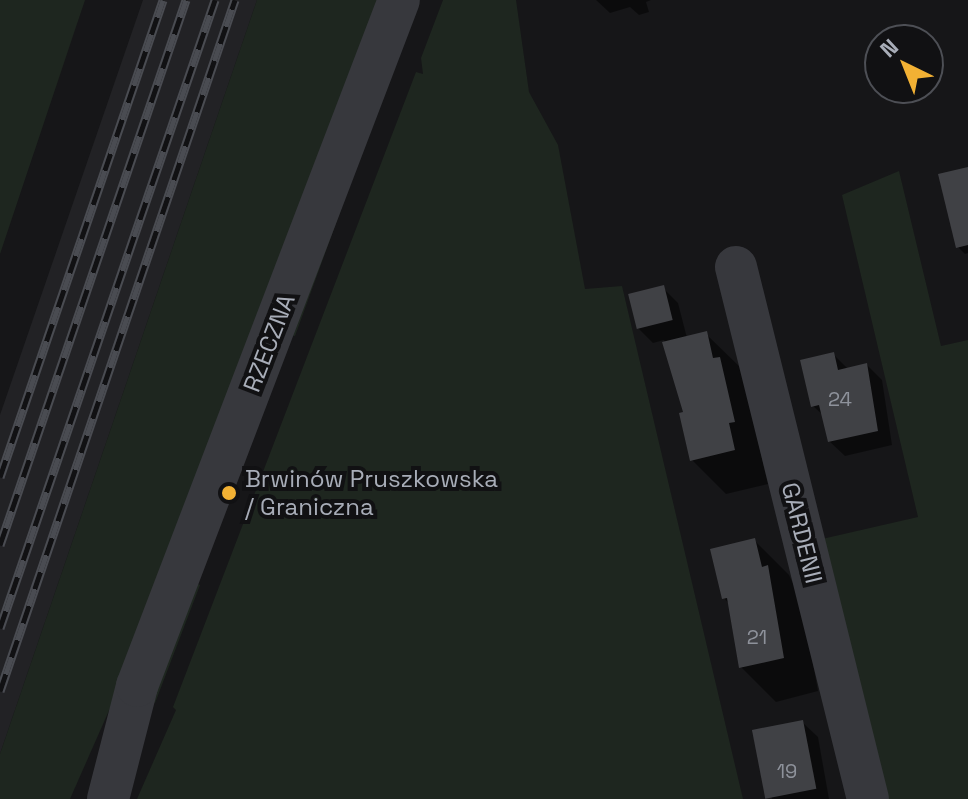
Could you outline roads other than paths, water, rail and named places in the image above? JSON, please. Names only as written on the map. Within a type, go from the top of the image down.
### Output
[{"type":"street","name":"RZECZNA","points":[[108,799],[137,686],[399,0]]},
{"type":"street","name":"GARDENII","points":[[736,267],[868,799]]},
{"type":"street","name":"RZECZNA","points":[[80,799],[97,748],[137,686]]},
{"type":"railway","points":[[0,477],[163,0]]},
{"type":"railway","points":[[0,545],[186,0]]},
{"type":"railway","points":[[0,628],[215,0]]},
{"type":"railway","points":[[0,691],[235,0]]},
{"type":"place","name":"Brwinów Pruszkowska / Graniczna","points":[[229,493]]}]
